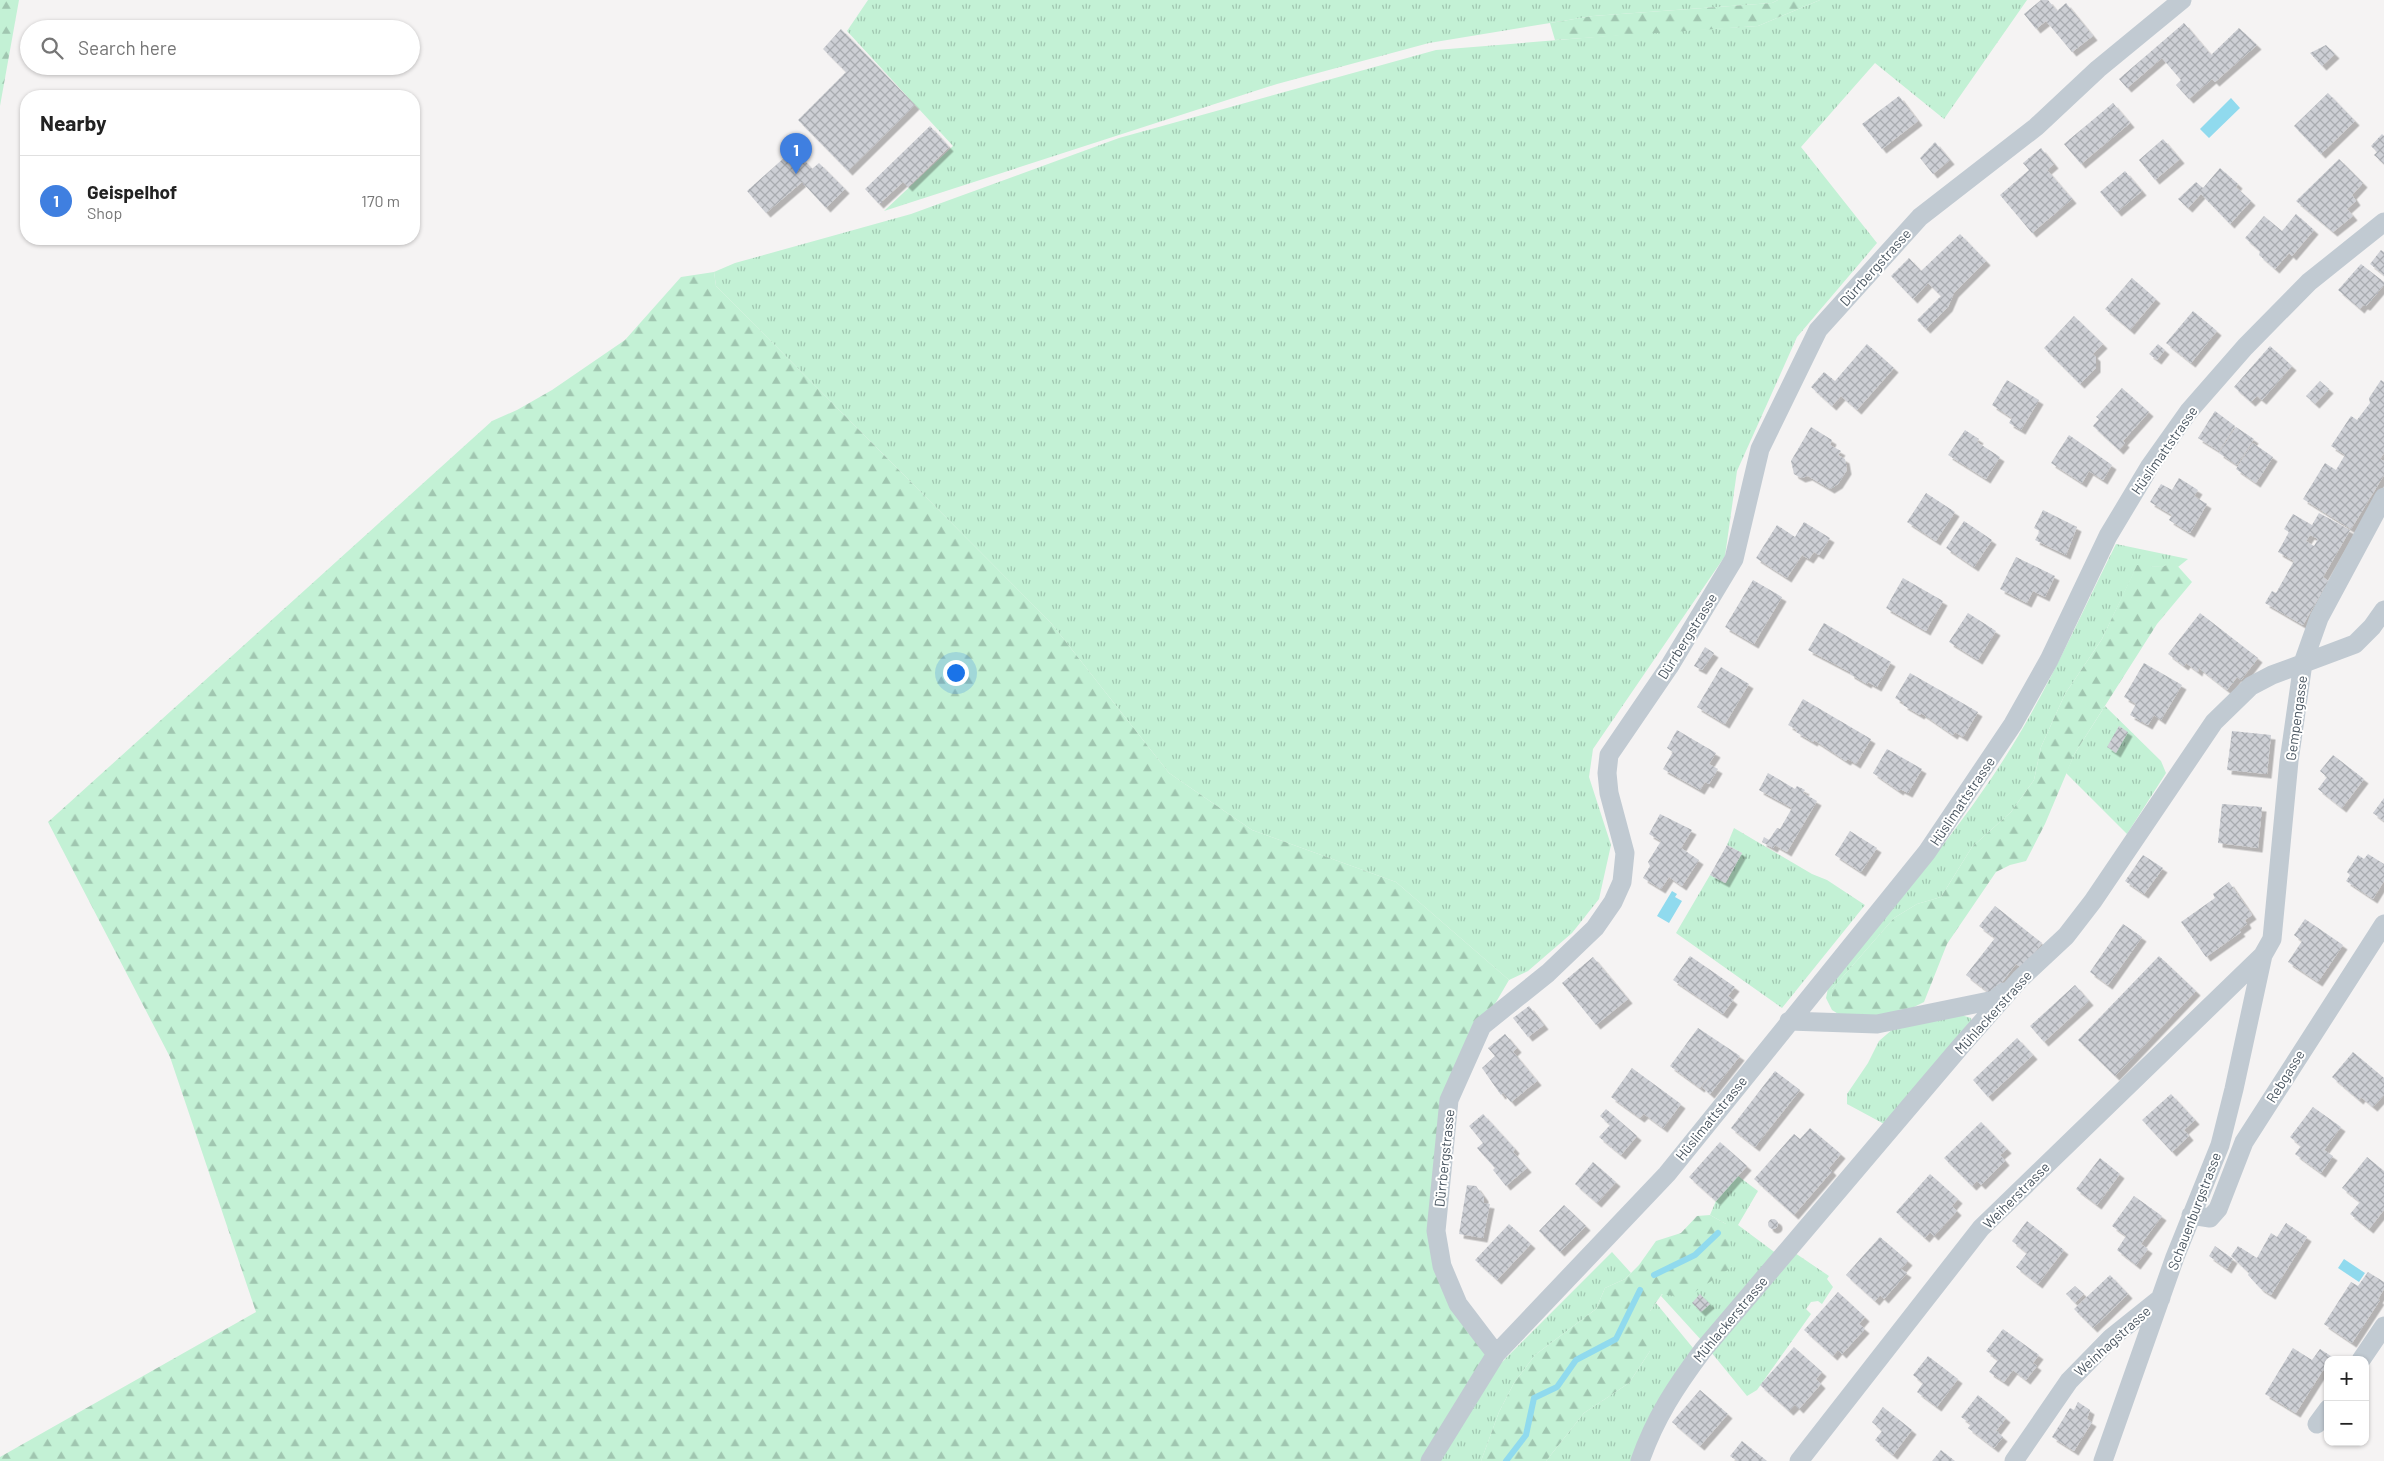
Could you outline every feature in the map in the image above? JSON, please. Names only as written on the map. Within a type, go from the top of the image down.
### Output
[{"type":"street","name":"Dürrbergstrasse","points":[[1496,1354],[1458,1304],[1442,1266],[1436,1231],[1449,1100],[1482,1026],[1548,973],[1595,928],[1613,902],[1622,882],[1625,853],[1609,793],[1607,773],[1609,755],[1668,668],[1734,559],[1760,449],[1818,330],[1920,218],[2036,127],[2098,69],[2182,0]]},
{"type":"street","name":"Hüslimattstrasse","points":[[1430,1461],[1496,1354],[1667,1174],[1927,852],[2013,724],[2049,660],[2108,536],[2150,466],[2189,411],[2245,347],[2310,282],[2384,222]]},
{"type":"street","name":"Gempengasse","points":[[2263,955],[2272,940],[2289,761],[2303,663],[2319,618],[2384,497]]},
{"type":"street","name":"Mühlackerstrasse","points":[[1640,1461],[1650,1431],[1674,1388],[1703,1350],[2020,979],[2066,936],[2093,900],[2214,722],[2251,686],[2272,675],[2355,644],[2372,627],[2384,610]]},
{"type":"street","name":"Rebgasse","points":[[2191,1215],[2210,1218],[2218,1209],[2244,1142],[2330,1005],[2384,924]]},
{"type":"street","name":"Schauenburgstrasse","points":[[2103,1461],[2191,1215],[2220,1145],[2263,955]]},
{"type":"street","name":"Weiherstrasse","points":[[1799,1461],[1981,1228],[2263,955]]},
{"type":"street","points":[[1789,1021],[1877,1024],[1994,1000],[2020,979]]},
{"type":"street","name":"Weinhagstrasse","points":[[2014,1461],[2070,1381],[2111,1338],[2161,1298]]},
{"type":"street","points":[[2364,1356],[2384,1326]]},
{"type":"green space","points":[[0,0],[19,0],[0,106]]},
{"type":"green space","points":[[868,0],[1778,0],[1772,3],[1593,16],[1429,43],[1277,84],[884,211],[953,146],[847,31]]},
{"type":"green space","points":[[1778,0],[1820,0],[1758,26],[1555,40],[1550,23],[1593,16],[1772,3]]},
{"type":"green space","points":[[1820,0],[2027,0],[1944,119],[1875,63],[1801,147],[1877,243],[1797,337],[1737,471],[1725,556],[1593,749],[1589,777],[1611,845],[1599,899],[1572,933],[1528,971],[1509,980],[1396,882],[1252,830],[1169,773],[1051,623],[716,286],[714,272],[735,263],[911,214],[1119,138],[1436,50],[1656,32],[1758,26]]},
{"type":"green space","points":[[714,272],[716,286],[1051,623],[1169,773],[1252,830],[1396,882],[1509,980],[1482,1026],[1449,1100],[1442,1266],[1496,1354],[1430,1461],[0,1461],[0,1457],[256,1312],[170,1057],[48,822],[492,421],[517,410],[552,390],[625,340],[681,277]]},
{"type":"green space","points":[[2116,544],[2188,559],[2178,567],[2174,563],[2162,567],[2137,566],[2102,639],[2065,694],[2041,747],[2034,780],[2011,812],[1972,847],[1941,897],[1917,904],[1894,918],[1832,989],[1832,1010],[1826,998],[1828,988],[1963,818],[2020,733],[2049,681]]},
{"type":"green space","points":[[2174,562],[2192,582],[2157,624],[2075,753],[2045,824],[2026,861],[2010,865],[1996,872],[1947,944],[1924,1002],[1908,1010],[1884,1016],[1843,1017],[1832,1010],[1832,989],[1894,918],[1917,904],[1941,897],[1972,847],[2011,812],[2034,780],[2041,747],[2065,694],[2102,639],[2137,565],[2162,567]]},
{"type":"green space","points":[[2105,706],[2161,761],[2166,773],[2127,834],[2066,773],[2075,753]]},
{"type":"green space","points":[[1734,828],[1812,874],[1827,880],[1865,905],[1782,1008],[1676,933],[1710,875],[1726,883],[1742,853],[1727,845]]},
{"type":"green space","points":[[1961,1015],[1971,1018],[1972,1026],[1886,1125],[1847,1104],[1847,1094],[1868,1063],[1879,1041],[1894,1028]]},
{"type":"green space","points":[[1738,1176],[1758,1191],[1738,1225],[1777,1254],[1702,1341],[1661,1296],[1726,1224],[1710,1215],[1716,1201]]},
{"type":"green space","points":[[1710,1215],[1726,1224],[1735,1265],[1686,1298],[1662,1294],[1650,1311],[1650,1351],[1629,1383],[1584,1413],[1546,1461],[1481,1461],[1499,1412],[1514,1383],[1535,1355],[1596,1309],[1605,1288],[1625,1279],[1639,1265],[1656,1241],[1681,1233],[1697,1216]]},
{"type":"green space","points":[[1612,1252],[1631,1273],[1625,1279],[1605,1288],[1596,1309],[1535,1355],[1514,1383],[1499,1412],[1481,1461],[1435,1461],[1491,1373]]},
{"type":"green space","points":[[1795,1253],[1829,1276],[1827,1279],[1833,1287],[1822,1304],[1818,1301],[1811,1302],[1806,1309],[1811,1314],[1757,1390],[1747,1396],[1711,1352]]},
{"type":"green space","points":[[1656,1303],[1693,1348],[1631,1461],[1546,1461],[1584,1413],[1629,1383],[1650,1351],[1650,1311]]},
{"type":"water","points":[[2231,98],[2240,108],[2209,138],[2200,129]]},
{"type":"water","points":[[1672,891],[1677,894],[1675,897],[1682,901],[1669,923],[1657,916]]},
{"type":"water","points":[[2344,1259],[2365,1273],[2359,1282],[2338,1268]]},
{"type":"building","points":[[2041,0],[2048,0],[2057,11],[2066,3],[2093,36],[2072,52],[2046,21],[2036,29],[2024,14]]},
{"type":"building","points":[[2184,23],[2211,55],[2239,28],[2257,45],[2215,82],[2212,79],[2189,99],[2176,85],[2181,80],[2162,58],[2127,88],[2119,79]]},
{"type":"building","points":[[841,29],[915,105],[848,171],[798,120],[846,72],[823,49]]},
{"type":"building","points":[[2326,45],[2335,54],[2322,66],[2310,53]]},
{"type":"building","points":[[2328,93],[2355,121],[2321,154],[2294,126]]},
{"type":"building","points":[[1899,96],[1918,121],[1882,149],[1862,124]]},
{"type":"building","points":[[2113,103],[2130,123],[2081,164],[2064,144]]},
{"type":"building","points":[[930,126],[949,147],[908,187],[903,182],[879,204],[865,189]]},
{"type":"building","points":[[2382,134],[2384,136],[2384,164],[2374,155],[2377,152],[2371,146]]},
{"type":"building","points":[[2163,139],[2180,159],[2155,180],[2139,160]]},
{"type":"building","points":[[1935,142],[1950,160],[1933,174],[1920,158]]},
{"type":"building","points":[[2041,148],[2054,164],[2047,170],[2072,199],[2032,233],[2000,195],[2029,170],[2023,163]]},
{"type":"building","points":[[794,149],[812,169],[819,163],[845,189],[826,208],[802,182],[766,213],[747,191]]},
{"type":"building","points":[[2339,159],[2363,183],[2352,195],[2356,201],[2347,209],[2353,216],[2333,232],[2296,201]]},
{"type":"building","points":[[2220,168],[2238,184],[2236,187],[2251,201],[2230,224],[2201,194],[2188,208],[2178,199],[2196,182],[2203,188]]},
{"type":"building","points":[[2125,171],[2142,191],[2117,212],[2100,192]]},
{"type":"building","points":[[2296,214],[2314,230],[2292,256],[2289,253],[2275,269],[2259,255],[2260,251],[2245,238],[2264,216],[2282,231]]},
{"type":"building","points":[[1960,234],[1986,261],[1954,293],[1948,307],[1926,329],[1917,320],[1941,296],[1928,283],[1913,299],[1891,276],[1909,258],[1921,271]]},
{"type":"building","points":[[2381,250],[2384,252],[2384,275],[2370,264]]},
{"type":"building","points":[[2361,264],[2384,282],[2384,285],[2366,306],[2363,305],[2360,309],[2338,290]]},
{"type":"building","points":[[2132,278],[2156,299],[2130,330],[2105,309]]},
{"type":"building","points":[[2193,311],[2217,331],[2191,363],[2166,343]]},
{"type":"building","points":[[2074,316],[2103,344],[2093,354],[2096,357],[2096,368],[2080,384],[2044,348]]},
{"type":"building","points":[[1867,344],[1894,368],[1857,410],[1841,396],[1832,406],[1811,387],[1824,372],[1835,381]]},
{"type":"building","points":[[2158,344],[2165,350],[2157,360],[2149,354]]},
{"type":"building","points":[[2270,346],[2292,366],[2262,400],[2257,396],[2251,402],[2234,387]]},
{"type":"building","points":[[2007,380],[2039,400],[2021,430],[2009,423],[2012,418],[1992,405]]},
{"type":"building","points":[[2381,380],[2384,382],[2384,453],[2380,459],[2384,461],[2384,475],[2351,529],[2303,499],[2325,463],[2336,470],[2345,455],[2331,446],[2351,416],[2357,420],[2370,403],[2369,398]]},
{"type":"building","points":[[2320,381],[2329,389],[2315,404],[2306,396]]},
{"type":"building","points":[[2122,388],[2149,412],[2123,441],[2125,443],[2119,450],[2093,426],[2099,419],[2096,417]]},
{"type":"building","points":[[2215,411],[2235,426],[2219,451],[2198,438]]},
{"type":"building","points":[[1811,427],[1832,440],[1830,445],[1841,451],[1838,455],[1845,459],[1847,470],[1838,484],[1830,489],[1808,476],[1801,478],[1794,474],[1791,461]]},
{"type":"building","points":[[2236,427],[2254,439],[2237,465],[2219,453]]},
{"type":"building","points":[[1965,430],[1979,439],[1977,442],[2000,457],[1986,479],[1948,455]]},
{"type":"building","points":[[2069,435],[2112,465],[2103,480],[2089,471],[2082,483],[2051,463]]},
{"type":"building","points":[[2253,443],[2273,457],[2256,483],[2236,469]]},
{"type":"building","points":[[2179,478],[2198,490],[2194,496],[2207,504],[2190,533],[2169,520],[2172,515],[2150,502],[2161,484],[2172,490]]},
{"type":"building","points":[[1926,493],[1955,512],[1936,541],[1907,522]]},
{"type":"building","points":[[2043,510],[2077,527],[2066,555],[2035,540],[2040,531],[2034,528]]},
{"type":"building","points":[[2319,513],[2350,530],[2323,577],[2328,581],[2303,625],[2265,603],[2272,591],[2276,593],[2294,561],[2278,552],[2289,532],[2284,529],[2293,514],[2312,525]],"holes":[[[2310,535],[2318,539],[2314,546],[2306,541]]]},
{"type":"building","points":[[1964,521],[1992,540],[1974,567],[1946,548]]},
{"type":"building","points":[[1804,522],[1830,538],[1819,555],[1814,552],[1809,559],[1802,555],[1787,578],[1756,558],[1777,525],[1795,537]]},
{"type":"building","points":[[2016,557],[2055,576],[2045,597],[2033,591],[2027,603],[2000,589]]},
{"type":"building","points":[[1903,578],[1943,601],[1926,631],[1886,608]]},
{"type":"building","points":[[1753,580],[1782,597],[1754,644],[1725,627]]},
{"type":"building","points":[[1968,613],[1996,631],[1978,660],[1949,642]]},
{"type":"building","points":[[2200,613],[2258,658],[2241,680],[2237,677],[2227,690],[2199,668],[2198,672],[2186,663],[2184,666],[2168,654]]},
{"type":"building","points":[[1824,623],[1891,662],[1877,687],[1868,682],[1867,684],[1850,674],[1850,672],[1808,650]]},
{"type":"building","points":[[1705,647],[1714,653],[1702,670],[1694,666]]},
{"type":"building","points":[[2144,663],[2182,685],[2161,720],[2154,715],[2148,725],[2130,715],[2136,704],[2124,697]]},
{"type":"building","points":[[1721,667],[1749,684],[1725,724],[1697,707]]},
{"type":"building","points":[[1910,673],[1978,712],[1963,737],[1955,732],[1953,735],[1921,713],[1920,715],[1903,705],[1904,703],[1895,698]]},
{"type":"building","points":[[1803,699],[1871,739],[1856,764],[1848,759],[1846,761],[1814,740],[1813,742],[1796,732],[1797,730],[1788,725]]},
{"type":"building","points":[[2119,726],[2128,732],[2116,753],[2107,747]]},
{"type":"building","points":[[1677,730],[1716,753],[1709,764],[1718,769],[1709,784],[1705,782],[1700,790],[1663,769],[1673,752],[1667,748]]},
{"type":"building","points":[[2232,731],[2271,735],[2267,774],[2227,770]]},
{"type":"building","points":[[1887,749],[1922,769],[1908,793],[1900,789],[1899,791],[1873,773]]},
{"type":"building","points":[[2333,755],[2364,779],[2342,808],[2318,789],[2327,777],[2320,771]]},
{"type":"building","points":[[1768,773],[1795,789],[1797,786],[1805,790],[1803,793],[1817,801],[1787,852],[1775,845],[1773,848],[1762,842],[1764,837],[1769,840],[1777,828],[1780,829],[1792,808],[1759,790]]},
{"type":"building","points":[[2384,798],[2384,821],[2373,813]]},
{"type":"building","points":[[2222,804],[2262,807],[2258,848],[2218,843]]},
{"type":"building","points":[[1660,814],[1692,830],[1681,848],[1699,860],[1682,886],[1669,877],[1661,889],[1643,878],[1650,866],[1648,862],[1661,841],[1649,834]]},
{"type":"building","points":[[1850,831],[1877,848],[1861,872],[1835,855]]},
{"type":"building","points":[[1727,845],[1742,853],[1725,883],[1710,875]]},
{"type":"building","points":[[2368,854],[2384,864],[2384,881],[2373,899],[2346,881],[2350,875],[2347,872],[2358,855],[2364,859]]},
{"type":"building","points":[[2143,855],[2163,868],[2144,894],[2125,881]]},
{"type":"building","points":[[2229,882],[2252,915],[2245,920],[2247,924],[2239,930],[2241,932],[2206,957],[2181,922],[2215,898],[2213,894]]},
{"type":"building","points":[[1995,906],[2042,943],[2022,968],[2016,964],[1992,995],[1966,975],[1995,938],[1979,926]]},
{"type":"building","points":[[2305,919],[2343,945],[2318,982],[2288,962],[2302,941],[2294,935]]},
{"type":"building","points":[[2123,924],[2142,937],[2108,985],[2090,972]]},
{"type":"building","points":[[1690,956],[1735,987],[1728,996],[1733,1000],[1723,1014],[1673,980]]},
{"type":"building","points":[[2159,956],[2196,991],[2115,1076],[2078,1040]]},
{"type":"building","points":[[1593,957],[1628,999],[1596,1025],[1562,983]]},
{"type":"building","points":[[2075,985],[2089,1001],[2044,1042],[2030,1026]]},
{"type":"building","points":[[1529,1006],[1544,1025],[1528,1037],[1513,1018]]},
{"type":"building","points":[[1698,1028],[1740,1056],[1710,1094],[1702,1087],[1719,1064],[1700,1088],[1670,1066]]},
{"type":"building","points":[[1505,1034],[1517,1048],[1513,1052],[1537,1081],[1511,1102],[1503,1093],[1501,1095],[1482,1068],[1495,1056],[1488,1048]]},
{"type":"building","points":[[2017,1038],[2033,1055],[1988,1097],[1973,1080]]},
{"type":"building","points":[[2353,1052],[2384,1078],[2384,1095],[2373,1107],[2361,1097],[2359,1100],[2332,1077]]},
{"type":"building","points":[[1632,1068],[1681,1104],[1663,1128],[1644,1114],[1640,1118],[1611,1097]]},
{"type":"building","points":[[1775,1071],[1800,1090],[1755,1147],[1731,1128]]},
{"type":"building","points":[[2171,1094],[2195,1120],[2184,1130],[2189,1136],[2172,1152],[2142,1120]]},
{"type":"building","points":[[2313,1107],[2341,1127],[2324,1150],[2333,1156],[2321,1173],[2295,1154],[2301,1146],[2290,1137]]},
{"type":"building","points":[[1606,1109],[1637,1136],[1621,1155],[1599,1137],[1610,1125],[1600,1116]]},
{"type":"building","points":[[1483,1114],[1515,1149],[1513,1152],[1527,1168],[1506,1186],[1493,1170],[1495,1168],[1477,1148],[1483,1143],[1469,1126]]},
{"type":"building","points":[[1981,1122],[2007,1149],[2000,1155],[2005,1161],[1981,1185],[1977,1181],[1972,1186],[1944,1158]]},
{"type":"building","points":[[1810,1128],[1841,1154],[1829,1168],[1832,1171],[1794,1215],[1754,1179],[1794,1134],[1800,1139]]},
{"type":"building","points":[[1720,1142],[1747,1166],[1716,1201],[1689,1177]]},
{"type":"building","points":[[2367,1157],[2384,1171],[2384,1210],[2369,1229],[2350,1214],[2360,1202],[2342,1188]]},
{"type":"building","points":[[2100,1158],[2120,1174],[2097,1205],[2076,1189]]},
{"type":"building","points":[[1593,1162],[1616,1182],[1597,1203],[1575,1184]]},
{"type":"building","points":[[1930,1174],[1958,1199],[1952,1206],[1957,1211],[1934,1236],[1930,1232],[1925,1238],[1896,1212]]},
{"type":"building","points":[[1467,1185],[1476,1186],[1484,1197],[1484,1203],[1490,1204],[1483,1238],[1459,1234]]},
{"type":"building","points":[[2134,1196],[2162,1216],[2141,1244],[2148,1249],[2136,1265],[2117,1250],[2126,1236],[2112,1226]]},
{"type":"building","points":[[1564,1205],[1586,1226],[1560,1252],[1539,1231]]},
{"type":"building","points":[[1771,1219],[1775,1219],[1778,1224],[1777,1228],[1771,1229],[1768,1226],[1768,1222]]},
{"type":"building","points":[[2027,1221],[2064,1250],[2038,1284],[2016,1267],[2027,1253],[2012,1241]]},
{"type":"building","points":[[2286,1223],[2307,1237],[2271,1295],[2260,1288],[2248,1275],[2249,1273],[2231,1256],[2238,1246],[2257,1258],[2271,1233],[2277,1237]]},
{"type":"building","points":[[1509,1224],[1531,1244],[1497,1280],[1475,1260]]},
{"type":"building","points":[[1880,1237],[1908,1261],[1901,1269],[1907,1273],[1884,1299],[1880,1295],[1875,1301],[1846,1275]]},
{"type":"building","points":[[2215,1246],[2233,1259],[2227,1269],[2209,1256]]},
{"type":"building","points":[[2368,1272],[2384,1282],[2384,1289],[2378,1299],[2380,1300],[2352,1343],[2324,1324],[2351,1282],[2358,1286]]},
{"type":"building","points":[[2110,1275],[2128,1294],[2093,1328],[2074,1309]]},
{"type":"building","points":[[2075,1286],[2084,1294],[2075,1303],[2066,1294]]},
{"type":"building","points":[[1838,1292],[1865,1317],[1859,1324],[1865,1329],[1842,1354],[1838,1350],[1833,1356],[1804,1330]]},
{"type":"building","points":[[1700,1294],[1710,1304],[1701,1312],[1692,1303]]},
{"type":"building","points":[[2003,1329],[2039,1355],[2033,1363],[2037,1366],[2026,1380],[2013,1370],[2004,1382],[1989,1372],[1998,1360],[1986,1351]]},
{"type":"building","points":[[1794,1347],[1822,1372],[1816,1379],[1821,1384],[1799,1409],[1795,1405],[1789,1411],[1760,1385]]},
{"type":"building","points":[[2293,1348],[2312,1360],[2320,1349],[2331,1356],[2324,1356],[2324,1371],[2296,1413],[2265,1394]]},
{"type":"building","points":[[1928,1356],[1958,1379],[1937,1407],[1917,1392],[1923,1383],[1913,1375]]},
{"type":"building","points":[[1700,1390],[1728,1414],[1700,1446],[1672,1422]]},
{"type":"building","points":[[1978,1395],[2006,1418],[1996,1431],[2003,1437],[1994,1448],[1968,1428],[1971,1424],[1961,1417]]},
{"type":"building","points":[[2078,1402],[2090,1410],[2087,1419],[2092,1422],[2074,1451],[2052,1437],[2070,1408],[2074,1410]]},
{"type":"building","points":[[1883,1407],[1912,1430],[1893,1455],[1875,1440],[1882,1431],[1872,1422]]},
{"type":"building","points":[[1742,1441],[1767,1461],[1737,1461],[1730,1456]]},
{"type":"building","points":[[1941,1450],[1955,1461],[1932,1461]]},
{"type":"waterway","points":[[1654,1275],[1695,1255],[1718,1233]]},
{"type":"waterway","points":[[1506,1461],[1526,1435],[1534,1398],[1557,1387],[1576,1360],[1616,1339],[1640,1290]]},
{"type":"place","name":"Geispelhof","points":[[796,174]]}]
